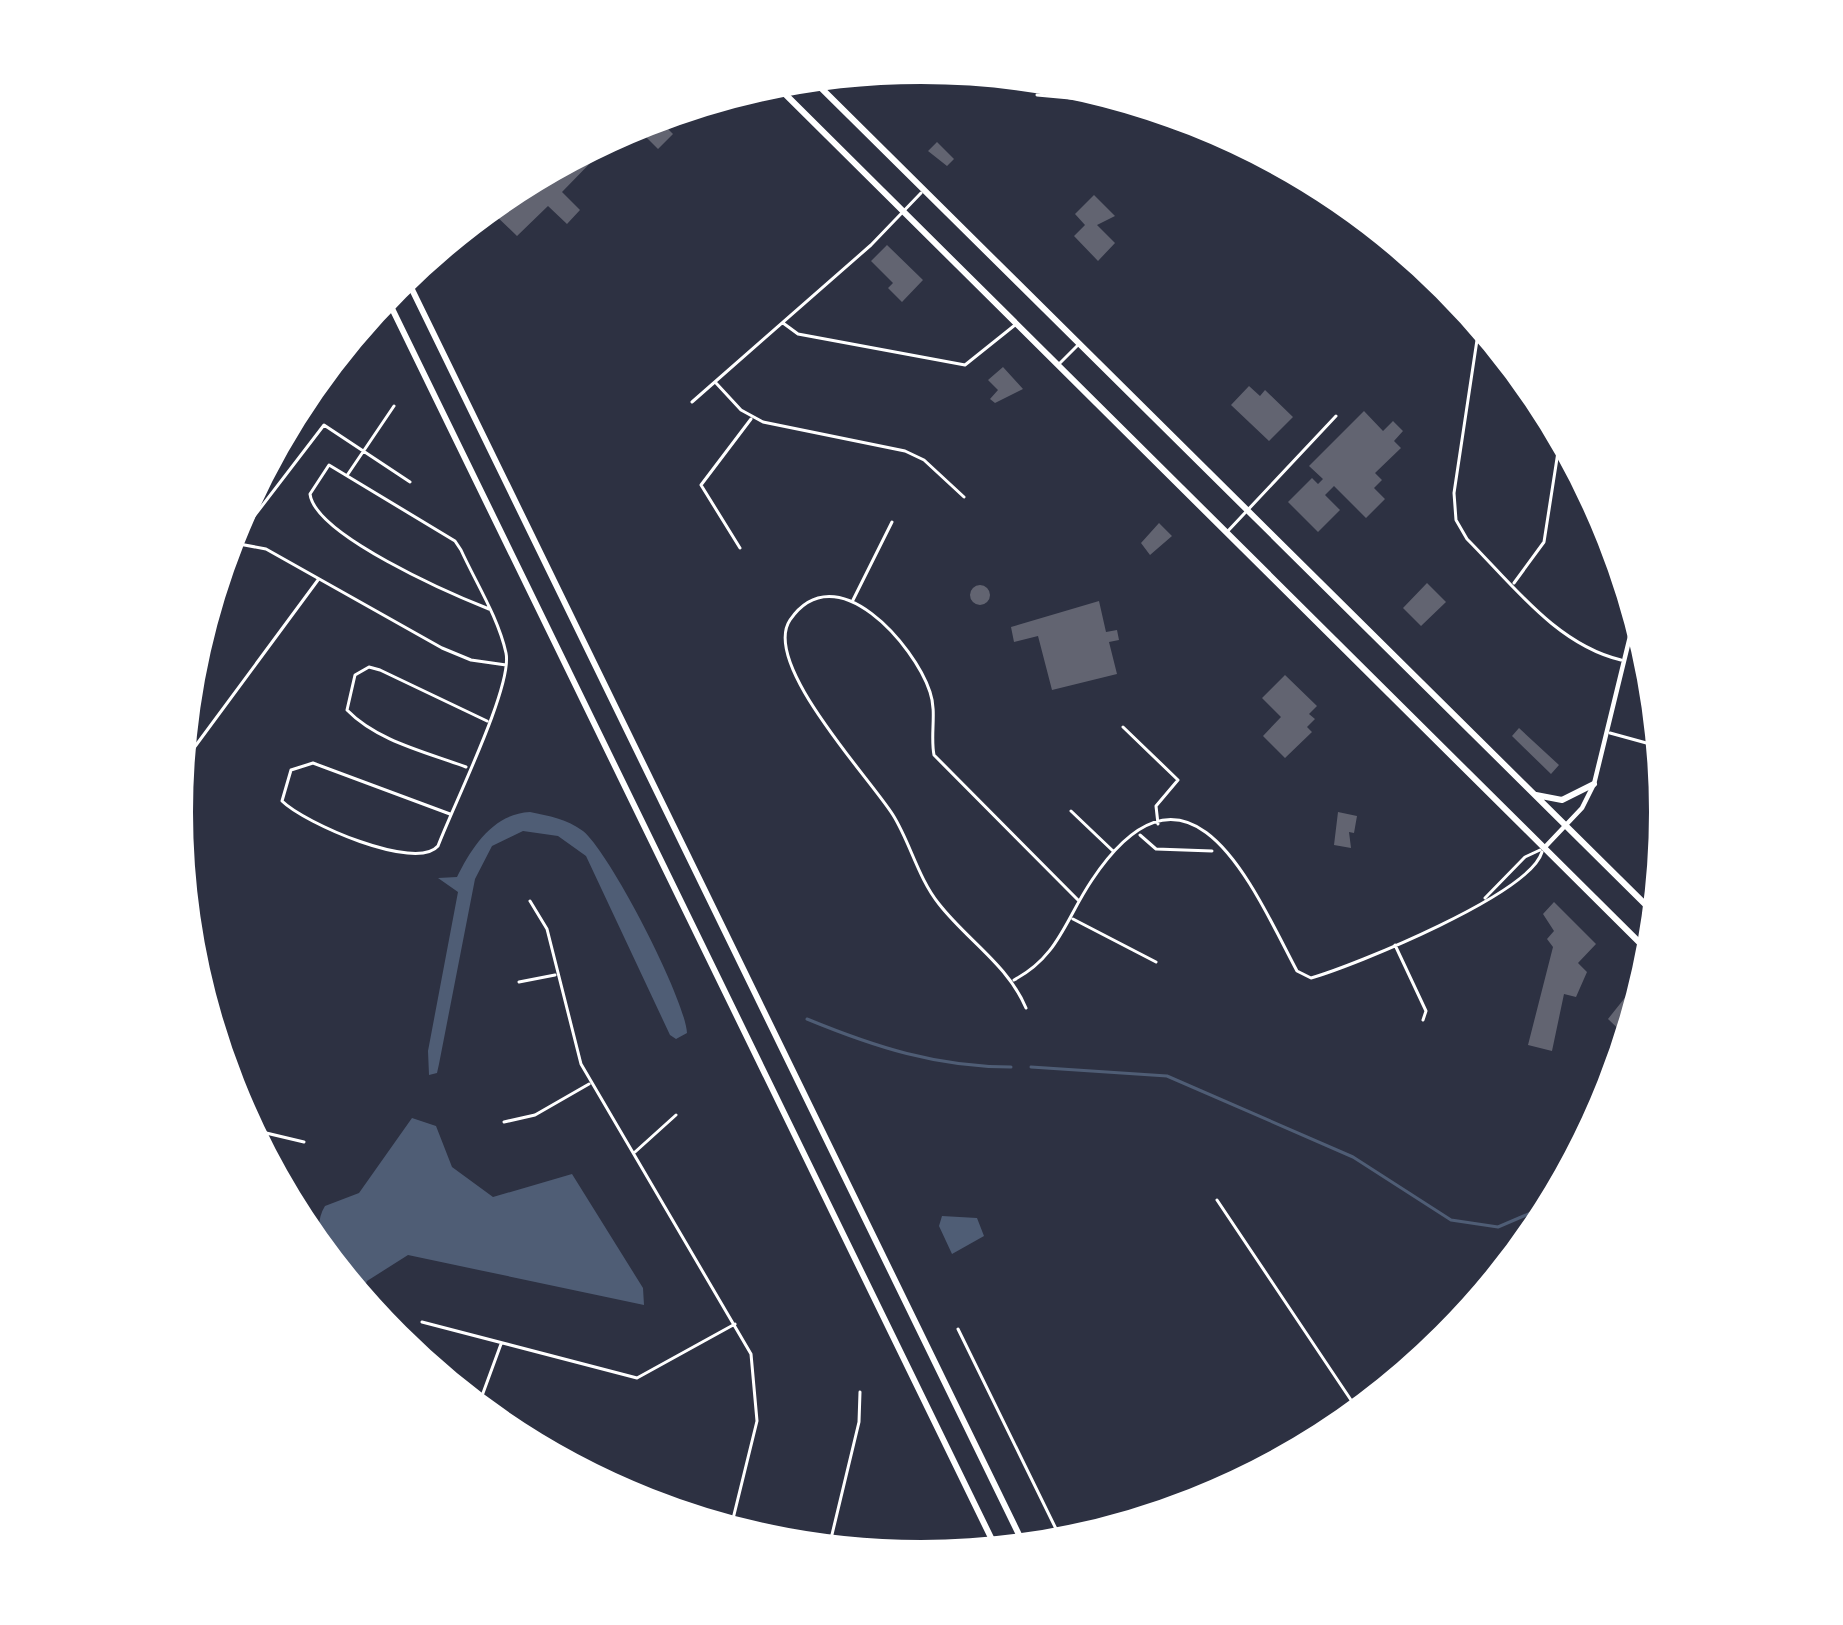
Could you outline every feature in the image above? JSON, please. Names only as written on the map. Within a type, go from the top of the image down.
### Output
[{"type":"main road","points":[[821,88],[1647,906]]},
{"type":"main road","points":[[785,94],[1641,944]]},
{"type":"main road","points":[[411,288],[1020,1537]]},
{"type":"main road","points":[[392,308],[992,1540]]},
{"type":"main road","points":[[1534,795],[1562,800],[1594,784]]},
{"type":"street","points":[[1037,95],[1081,99]]},
{"type":"street","points":[[692,402],[924,190]]},
{"type":"street","points":[[783,322],[798,334],[965,365],[1016,323]]},
{"type":"street","points":[[1478,338],[1454,509],[1467,539],[1579,646],[1623,661]]},
{"type":"street","points":[[1058,366],[1079,344]]},
{"type":"street","points":[[714,382],[752,418],[924,460],[964,497]]},
{"type":"street","points":[[347,476],[394,406]]},
{"type":"street","points":[[1227,532],[1336,416]]},
{"type":"street","points":[[740,548],[701,485],[752,418]]},
{"type":"street","points":[[252,519],[324,425],[410,482]]},
{"type":"street","points":[[1513,584],[1544,542],[1558,452]]},
{"type":"street","points":[[450,814],[314,763],[291,770],[282,800],[313,822],[420,857],[436,849],[450,814],[467,768],[503,695],[508,664],[489,609],[455,542],[328,465],[310,494],[320,518],[436,587],[489,609]]},
{"type":"street","points":[[852,602],[892,522]]},
{"type":"street","points":[[241,545],[266,549],[442,648],[484,663],[508,664]]},
{"type":"street","points":[[193,749],[319,578]]},
{"type":"street","points":[[1026,1008],[1012,980],[933,897],[893,815],[790,665],[784,634],[799,611],[820,598],[852,602],[880,617],[927,685],[938,760],[1079,902]]},
{"type":"street","points":[[1484,899],[1525,856],[1545,847],[1566,826],[1594,784],[1630,633]]},
{"type":"street","points":[[467,768],[376,732],[347,710],[356,675],[369,667],[490,722]]},
{"type":"street","points":[[1123,727],[1178,780],[1156,806],[1159,825]]},
{"type":"street","points":[[1606,732],[1649,743]]},
{"type":"street","points":[[1071,811],[1114,853]]},
{"type":"street","points":[[1012,980],[1049,957],[1079,902],[1114,853],[1139,833],[1159,825],[1192,825],[1224,843],[1301,975],[1316,977],[1518,883],[1538,865],[1545,847]]},
{"type":"street","points":[[1139,833],[1156,849],[1212,851]]},
{"type":"street","points":[[530,901],[543,917],[575,1051],[590,1084],[737,1323],[754,1367],[758,1405],[733,1519]]},
{"type":"street","points":[[1071,918],[1156,962]]},
{"type":"street","points":[[1394,943],[1426,1011],[1423,1019]]},
{"type":"street","points":[[519,982],[557,974]]},
{"type":"street","points":[[504,1122],[535,1115],[590,1084]]},
{"type":"street","points":[[633,1154],[661,1135],[676,1115]]},
{"type":"street","points":[[263,1132],[304,1142]]},
{"type":"street","points":[[1217,1200],[1354,1403]]},
{"type":"street","points":[[422,1322],[637,1378],[737,1323]]},
{"type":"street","points":[[958,1329],[1057,1531]]},
{"type":"street","points":[[482,1397],[501,1343]]},
{"type":"street","points":[[831,1538],[859,1422],[860,1392]]},
{"type":"water","points":[[530,812],[571,824],[595,845],[660,960],[687,1033],[676,1039],[670,1035],[586,856],[558,836],[523,831],[492,846],[475,879],[437,1073],[429,1075],[428,1051],[458,892],[438,878],[457,877],[477,844],[495,826]]},
{"type":"water","points":[[412,1118],[436,1126],[452,1167],[493,1197],[572,1174],[643,1288],[644,1305],[408,1255],[365,1286],[319,1228],[325,1206],[359,1193]]},
{"type":"water","points":[[942,1216],[977,1218],[984,1236],[952,1254],[939,1226]]},
{"type":"building","points":[[667,128],[673,134],[658,149],[645,136]]},
{"type":"building","points":[[937,142],[954,159],[947,166],[928,151]]},
{"type":"building","points":[[596,157],[562,192],[580,210],[567,224],[548,206],[517,236],[497,217]]},
{"type":"building","points":[[1094,195],[1115,216],[1097,225],[1115,243],[1098,261],[1074,236],[1085,225],[1075,214]]},
{"type":"building","points":[[887,245],[923,280],[902,302],[888,288],[893,283],[871,261]]},
{"type":"building","points":[[1003,367],[1023,389],[995,403],[990,399],[998,390],[988,380]]},
{"type":"building","points":[[1249,386],[1260,396],[1265,390],[1293,417],[1269,441],[1231,405]]},
{"type":"building","points":[[1364,411],[1383,431],[1393,421],[1403,431],[1394,441],[1401,448],[1375,473],[1382,480],[1374,488],[1385,499],[1366,518],[1334,486],[1325,495],[1340,510],[1318,532],[1288,502],[1312,478],[1318,484],[1323,479],[1309,466]]},
{"type":"building","points":[[1159,523],[1172,536],[1150,555],[1141,543]]},
{"type":"building","points":[[1427,583],[1446,602],[1421,626],[1403,608]]},
{"type":"building","points":[[980,585],[990,595],[980,605],[970,595]]},
{"type":"building","points":[[1099,601],[1106,632],[1117,630],[1119,640],[1109,642],[1117,674],[1052,690],[1038,636],[1014,642],[1011,627]]},
{"type":"building","points":[[1285,675],[1317,706],[1309,714],[1315,719],[1307,727],[1312,732],[1285,758],[1263,736],[1281,717],[1262,698]]},
{"type":"building","points":[[1519,728],[1559,765],[1551,774],[1512,736]]},
{"type":"building","points":[[1338,812],[1357,816],[1354,833],[1349,832],[1351,848],[1334,845]]},
{"type":"building","points":[[1554,902],[1596,944],[1578,963],[1587,972],[1576,997],[1564,994],[1552,1051],[1528,1045],[1553,947],[1547,939],[1554,931],[1543,914]]},
{"type":"building","points":[[1631,990],[1619,1030],[1608,1019]]},
{"type":"waterway","points":[[807,1019],[907,1054],[1011,1067]]},
{"type":"waterway","points":[[1031,1067],[1167,1076],[1353,1157],[1451,1220],[1498,1227],[1535,1211]]}]
